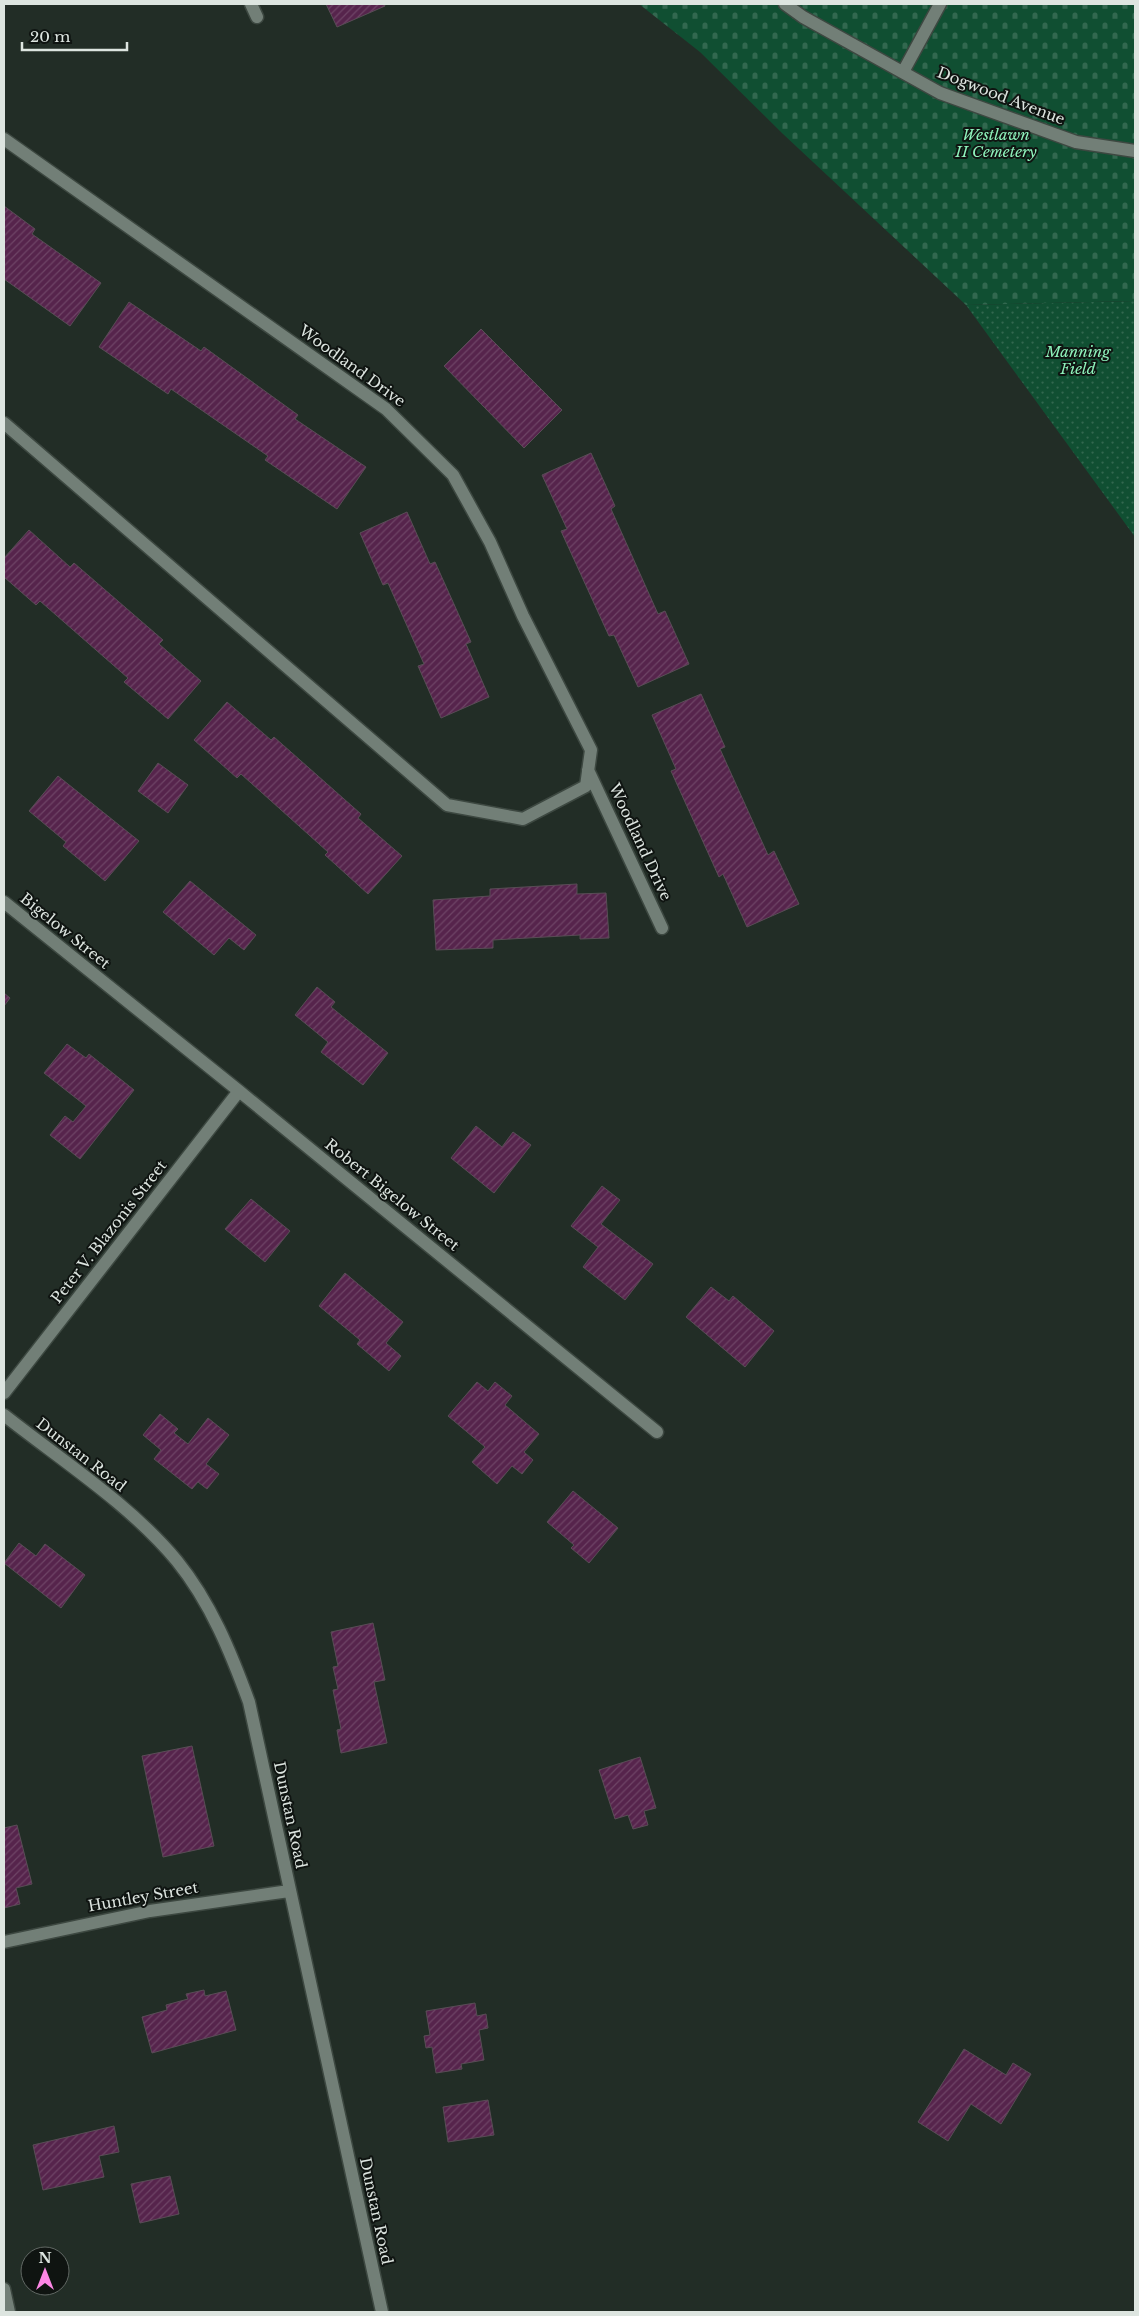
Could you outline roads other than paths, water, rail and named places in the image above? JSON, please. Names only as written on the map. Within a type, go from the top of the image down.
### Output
[{"type":"street","points":[[251,4],[257,17]]},
{"type":"street","name":"Dogwood Avenue","points":[[785,4],[803,17],[940,93],[1076,142],[1135,151]]},
{"type":"street","points":[[903,72],[940,4]]},
{"type":"street","name":"Woodland Drive","points":[[4,139],[386,409],[453,475],[490,542],[523,616],[591,750],[586,786],[523,819],[447,805],[4,423]]},
{"type":"street","name":"Woodland Drive","points":[[588,770],[662,928]]},
{"type":"street","name":"Bigelow Street","points":[[4,902],[106,985]]},
{"type":"street","name":"Robert Bigelow Street","points":[[106,985],[240,1091],[657,1432]]},
{"type":"street","name":"Peter V. Blazonis Street","points":[[4,1393],[240,1091]]},
{"type":"street","name":"Dunstan Road","points":[[4,1415],[132,1516],[178,1562],[216,1623],[234,1660],[249,1702],[382,2312]]},
{"type":"street","name":"Huntley Street","points":[[4,1942],[150,1911],[289,1891]]},
{"type":"street","points":[[4,2289],[10,2312]]},
{"type":"park label","name":"Westlawn II Cemetery","points":[[996,144]]},
{"type":"park label","name":"Manning Field","points":[[1078,360]]}]
